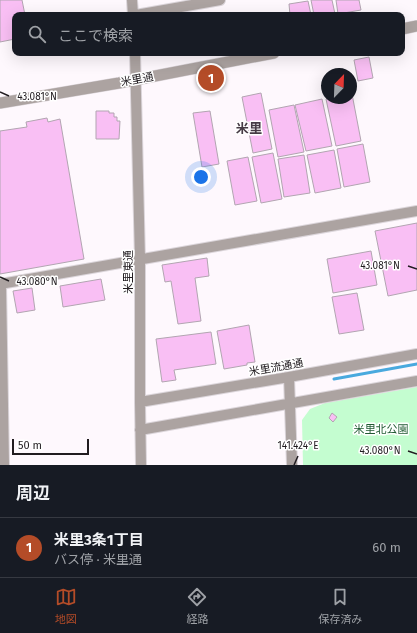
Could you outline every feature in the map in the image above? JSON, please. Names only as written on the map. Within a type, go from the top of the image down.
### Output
[{"type":"street","points":[[132,0],[134,12]]},
{"type":"street","points":[[152,12],[220,0]]},
{"type":"street","points":[[405,28],[417,26]]},
{"type":"street","name":"米里東通","points":[[135,56],[140,260],[141,465]]},
{"type":"street","name":"米里通","points":[[0,104],[258,56]]},
{"type":"street","points":[[4,465],[1,284],[417,211]]},
{"type":"street","name":"米里流通通","points":[[140,402],[417,354]]},
{"type":"street","points":[[289,377],[292,465]]},
{"type":"street","points":[[140,430],[417,381]]},
{"type":"green space","name":"米里北公園","points":[[417,387],[417,465],[303,465],[302,420],[310,409],[325,403]]},
{"type":"building","points":[[0,0],[22,0],[24,12],[12,12],[12,40],[0,42]]},
{"type":"building","points":[[311,0],[332,0],[335,12],[313,12]]},
{"type":"building","points":[[336,0],[359,0],[361,10],[338,12]]},
{"type":"building","points":[[308,1],[310,12],[290,12],[289,4]]},
{"type":"building","points":[[369,57],[373,78],[358,81],[357,68],[356,68],[354,60]]},
{"type":"building","points":[[261,93],[272,149],[253,153],[242,97]]},
{"type":"building","points":[[321,99],[332,146],[306,151],[295,105]]},
{"type":"building","points":[[327,104],[354,104],[361,141],[336,146]]},
{"type":"building","points":[[294,105],[304,152],[278,157],[269,110]]},
{"type":"building","points":[[96,111],[109,111],[109,113],[114,113],[114,117],[117,117],[117,121],[120,121],[119,139],[96,139]]},
{"type":"building","points":[[210,111],[219,164],[202,167],[193,113]]},
{"type":"building","points":[[47,118],[48,122],[60,119],[84,259],[0,274],[0,131],[27,127],[26,122]]},
{"type":"building","points":[[363,144],[370,182],[344,187],[337,149]]},
{"type":"building","points":[[334,150],[341,188],[315,193],[307,155]]},
{"type":"building","points":[[273,153],[282,199],[261,203],[252,157]]},
{"type":"building","points":[[304,155],[310,193],[284,197],[278,159]]},
{"type":"building","points":[[248,157],[257,201],[235,205],[227,161]]},
{"type":"building","points":[[417,223],[417,290],[388,296],[375,231]]},
{"type":"building","points":[[371,251],[377,285],[333,293],[327,259]]},
{"type":"building","points":[[207,258],[209,276],[195,278],[201,321],[178,324],[171,281],[165,282],[162,265]]},
{"type":"building","points":[[101,279],[105,300],[63,307],[60,286]]},
{"type":"building","points":[[32,288],[35,310],[17,313],[13,291]]},
{"type":"building","points":[[357,293],[364,330],[339,334],[332,297]]},
{"type":"building","points":[[249,325],[255,362],[224,369],[217,331]]},
{"type":"building","points":[[211,332],[216,364],[174,370],[176,380],[162,382],[156,339]]},
{"type":"building","points":[[332,413],[337,417],[333,422],[329,418]]},
{"type":"waterway","points":[[334,379],[417,364]]},
{"type":"place","name":"米里3条1丁目","points":[[211,78]]},
{"type":"district","name":"米里","points":[[249,128]]}]
